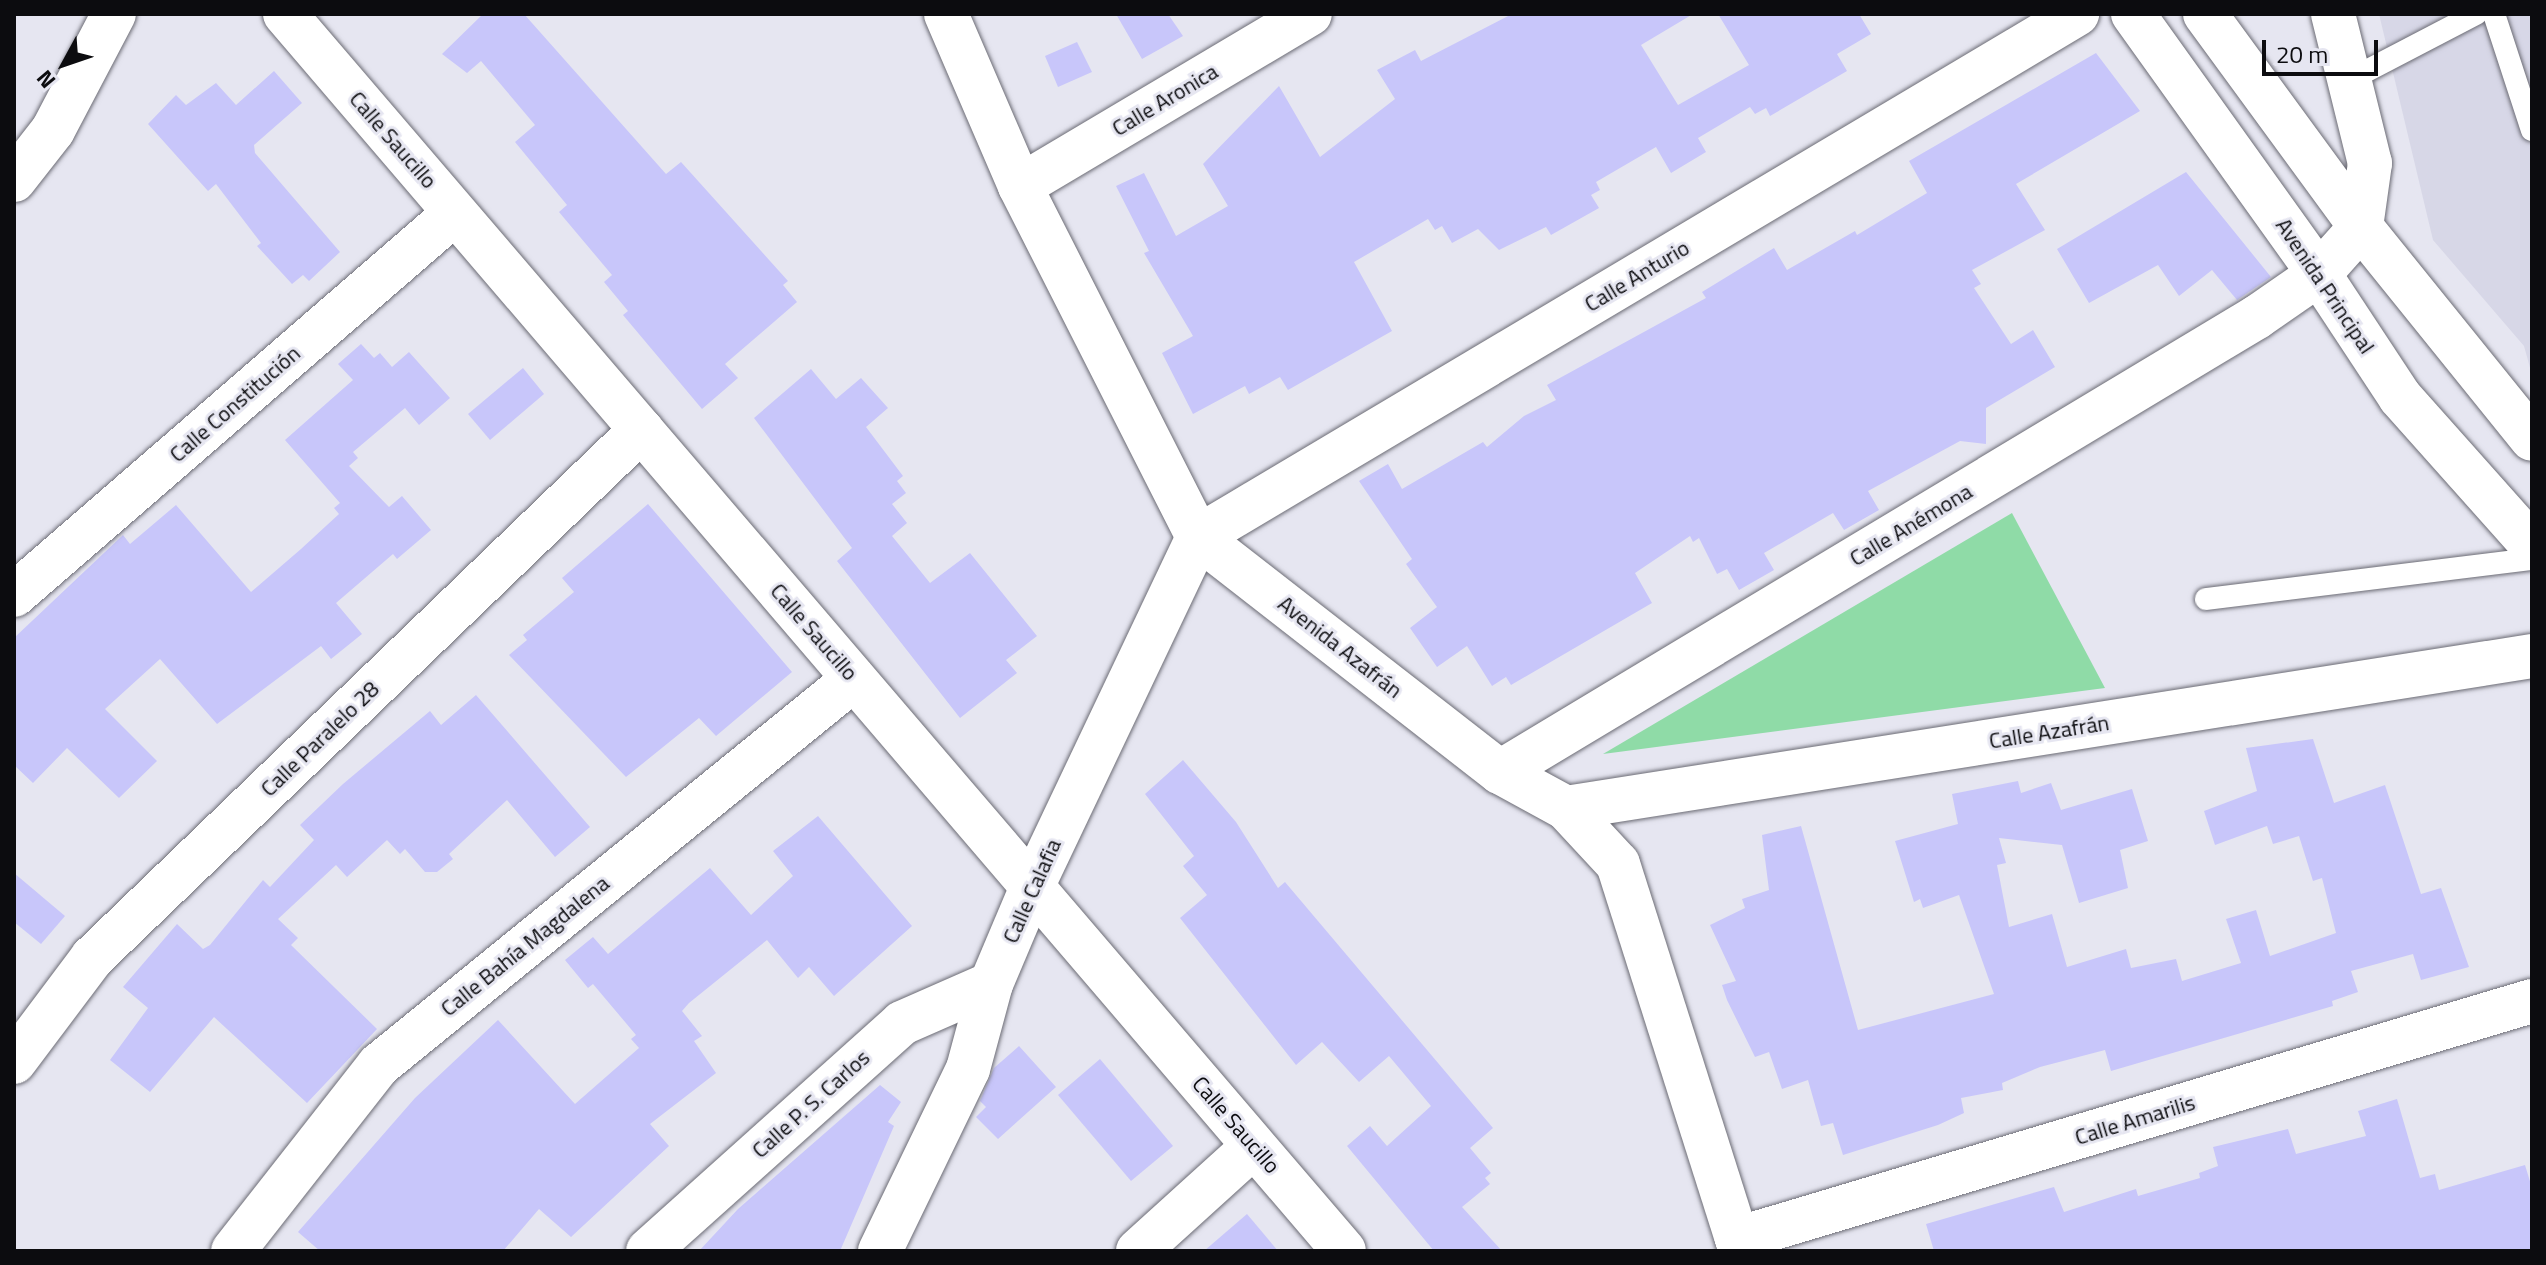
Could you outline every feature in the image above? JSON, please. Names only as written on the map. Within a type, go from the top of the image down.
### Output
[{"type":"street","points":[[14,180],[53,130],[114,14]]},
{"type":"street","name":"Calle Saucillo","points":[[285,14],[1344,1251]]},
{"type":"street","name":"Avenida Azafrán","points":[[946,14],[1020,186],[1198,537],[1500,772],[1566,808],[1618,864],[1739,1245]]},
{"type":"street","name":"Calle Aronica","points":[[1020,186],[1310,14]]},
{"type":"street","name":"Calle Anturio","points":[[1198,537],[2077,14]]},
{"type":"street","name":"Avenida Principal","points":[[2133,14],[2319,274],[2400,397],[2532,545]]},
{"type":"street","points":[[2205,14],[2361,227],[2532,439]]},
{"type":"street","points":[[2333,14],[2353,78],[2370,163],[2361,227]]},
{"type":"street","name":"Calle Constitución","points":[[14,595],[455,213]]},
{"type":"street","name":"Calle Anémona","points":[[1500,772],[2257,317],[2319,274],[2361,227]]},
{"type":"street","name":"Calle Paralelo 28","points":[[14,1062],[92,958],[641,430]]},
{"type":"street","name":"Calle Calafia","points":[[880,1251],[968,1069],[991,984],[1032,887],[1198,537]]},
{"type":"street","name":"Calle Azafrán","points":[[1566,808],[2532,656]]},
{"type":"street","name":"Calle Bahía Magdalena","points":[[233,1251],[379,1065],[854,679]]},
{"type":"street","name":"Calle P. S. Carlos","points":[[648,1251],[902,1023],[991,984]]},
{"type":"street","name":"Calle Amarilis","points":[[1739,1245],[2532,1001]]},
{"type":"street","points":[[1138,1251],[1254,1146]]},
{"type":"lane","points":[[2353,78],[2476,14]]},
{"type":"lane","points":[[2494,14],[2532,130]]},
{"type":"lane","points":[[2206,599],[2532,559]]},
{"type":"shaded area","points":[[2379,14],[2532,14],[2532,375],[2524,346],[2433,240]]},
{"type":"green space","points":[[2012,513],[2105,688],[1603,754]]},
{"type":"building","points":[[483,14],[524,14],[666,174],[681,162],[788,281],[783,285],[797,302],[725,364],[738,378],[702,409],[623,315],[628,311],[604,282],[612,275],[559,212],[567,205],[515,142],[535,125],[481,61],[467,73],[442,54]]},
{"type":"building","points":[[1116,14],[1168,14],[1183,36],[1142,59]]},
{"type":"building","points":[[1512,14],[1693,14],[1641,45],[1678,105],[1749,65],[1718,14],[1859,14],[1871,34],[1837,54],[1847,71],[1770,116],[1766,108],[1755,114],[1750,107],[1698,138],[1706,152],[1671,173],[1656,147],[1596,182],[1600,190],[1591,195],[1599,208],[1551,235],[1546,227],[1499,250],[1478,229],[1452,243],[1442,226],[1435,230],[1428,219],[1354,262],[1392,331],[1288,390],[1280,377],[1249,394],[1245,386],[1193,414],[1162,353],[1193,336],[1144,253],[1149,251],[1116,186],[1144,173],[1176,236],[1228,206],[1203,164],[1279,86],[1320,157],[1395,99],[1377,70],[1415,50],[1421,61]]},
{"type":"building","points":[[1077,42],[1092,72],[1058,87],[1045,56]]},
{"type":"building","points":[[2096,53],[2140,111],[2016,184],[2045,230],[1972,270],[1981,284],[1974,288],[2011,344],[2033,330],[2055,367],[1986,408],[1986,444],[1960,441],[1868,491],[1879,510],[1844,530],[1833,513],[1764,553],[1774,570],[1739,590],[1727,569],[1717,574],[1699,538],[1693,542],[1690,536],[1635,573],[1652,603],[1511,685],[1506,677],[1492,686],[1467,646],[1437,667],[1410,628],[1437,607],[1406,564],[1412,559],[1359,481],[1388,464],[1402,489],[1483,442],[1487,447],[1524,416],[1556,400],[1547,385],[1706,298],[1702,292],[1774,248],[1787,270],[1855,231],[1857,235],[1927,193],[1909,161]]},
{"type":"building","points":[[274,71],[302,103],[254,145],[255,153],[340,252],[309,281],[303,275],[292,284],[257,246],[261,243],[216,184],[208,191],[148,124],[176,95],[186,105],[216,83],[236,105]]},
{"type":"building","points":[[2186,172],[2271,277],[2237,300],[2212,270],[2179,296],[2158,265],[2089,303],[2057,249]]},
{"type":"building","points":[[361,344],[374,358],[380,353],[392,367],[409,352],[450,398],[419,425],[405,408],[353,452],[358,458],[349,466],[389,507],[402,496],[431,530],[397,559],[393,554],[336,603],[362,634],[331,659],[321,646],[217,724],[160,659],[105,709],[157,761],[119,798],[67,748],[33,783],[14,765],[14,638],[123,535],[130,544],[176,505],[251,592],[339,514],[334,508],[340,503],[285,440],[353,380],[338,364]]},
{"type":"building","points":[[523,368],[544,394],[490,440],[468,414]]},
{"type":"building","points":[[811,369],[836,399],[861,378],[888,408],[866,427],[903,476],[897,481],[906,493],[892,504],[907,523],[892,536],[930,583],[970,553],[1037,636],[1006,660],[1017,673],[960,718],[837,561],[852,548],[754,418]]},
{"type":"building","points":[[648,504],[792,672],[716,736],[699,718],[626,777],[509,655],[527,640],[523,635],[574,592],[562,578]]},
{"type":"building","points":[[476,695],[590,827],[555,857],[507,800],[449,854],[453,859],[437,872],[425,872],[405,849],[400,854],[387,840],[347,877],[336,865],[278,919],[298,938],[291,945],[377,1029],[307,1103],[214,1017],[150,1092],[110,1060],[148,1008],[123,987],[177,924],[203,949],[210,945],[263,880],[270,887],[314,840],[300,825],[343,784],[430,711],[441,725]]},
{"type":"building","points":[[2313,739],[2334,803],[2385,785],[2421,894],[2441,888],[2469,967],[2421,980],[2413,954],[2351,971],[2358,992],[2332,1001],[2333,1006],[2111,1071],[2105,1050],[2040,1067],[2002,1083],[2003,1090],[1961,1098],[1964,1113],[1938,1125],[1843,1155],[1833,1123],[1821,1126],[1808,1080],[1782,1089],[1769,1052],[1755,1057],[1727,1000],[1722,985],[1736,981],[1710,925],[1745,908],[1742,899],[1769,890],[1762,835],[1801,826],[1858,1030],[1994,994],[1959,895],[1923,908],[1920,899],[1914,902],[1895,841],[1958,824],[1952,794],[2018,781],[2021,793],[2051,783],[2061,810],[2132,789],[2148,841],[2120,850],[2128,888],[2079,903],[2062,845],[1999,838],[2006,863],[1997,865],[2009,927],[2052,914],[2067,967],[2126,949],[2131,968],[2176,959],[2182,981],[2241,963],[2226,919],[2256,910],[2270,956],[2336,933],[2322,878],[2313,881],[2299,836],[2273,844],[2267,826],[2215,845],[2204,811],[2257,791],[2246,748]]},
{"type":"building","points":[[1183,760],[1236,822],[1278,888],[1285,882],[1493,1128],[1470,1148],[1491,1173],[1485,1178],[1490,1184],[1462,1207],[1502,1251],[1434,1251],[1347,1146],[1370,1126],[1387,1146],[1431,1106],[1389,1056],[1359,1082],[1322,1042],[1296,1065],[1180,918],[1207,895],[1183,866],[1194,856],[1145,794]]},
{"type":"building","points":[[818,816],[912,926],[834,996],[809,967],[798,978],[767,940],[689,1003],[682,1011],[702,1036],[694,1041],[716,1073],[650,1124],[669,1146],[571,1237],[539,1209],[503,1251],[320,1251],[298,1232],[415,1098],[498,1020],[575,1104],[639,1048],[631,1039],[636,1035],[593,984],[588,988],[565,960],[593,937],[608,954],[710,868],[751,915],[793,876],[773,851]]},
{"type":"building","points":[[14,873],[65,916],[41,944],[14,922]]},
{"type":"building","points":[[1019,1046],[1056,1087],[998,1139],[976,1117],[986,1107],[980,1101],[994,1068]]},
{"type":"building","points":[[1100,1059],[1173,1146],[1131,1181],[1058,1095]]},
{"type":"building","points":[[880,1085],[901,1102],[888,1122],[894,1126],[840,1251],[699,1251],[738,1209]]},
{"type":"building","points":[[2397,1099],[2420,1178],[2435,1174],[2439,1190],[2525,1165],[2532,1188],[2532,1251],[1934,1251],[1926,1224],[2054,1187],[2064,1212],[2136,1189],[2138,1196],[2200,1178],[2199,1173],[2218,1166],[2213,1147],[2288,1129],[2296,1154],[2366,1136],[2358,1111]]},
{"type":"building","points":[[1247,1214],[1278,1251],[1204,1251]]}]
